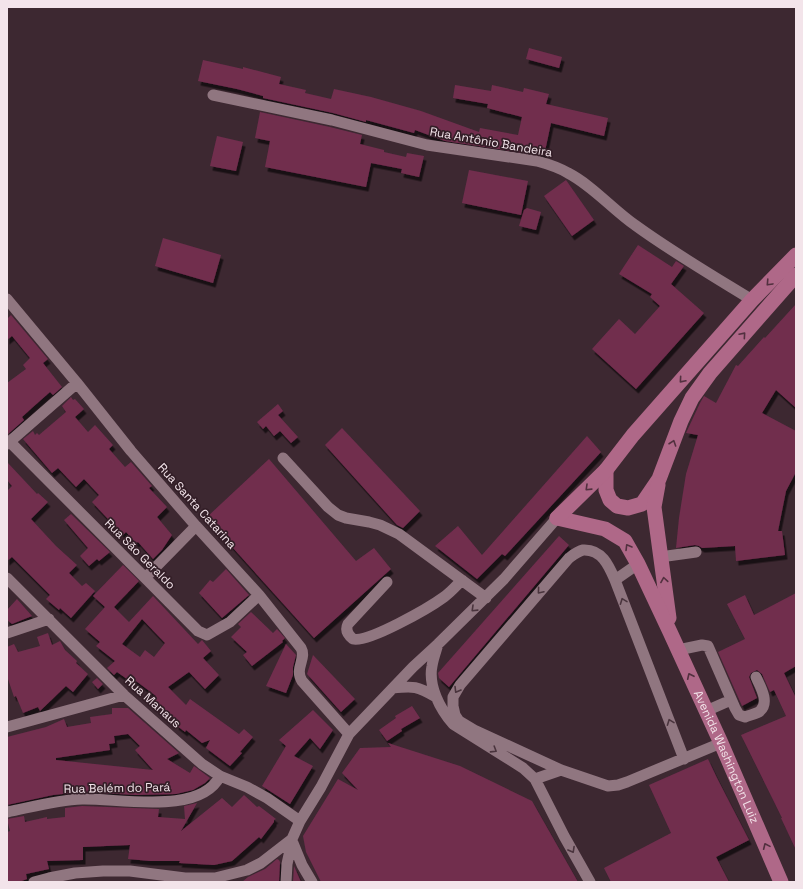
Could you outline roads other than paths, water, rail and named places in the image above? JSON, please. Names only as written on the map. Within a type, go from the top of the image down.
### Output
[{"type":"main road","points":[[557,518],[606,470],[633,436],[752,300],[796,255]]},
{"type":"main road","points":[[606,470],[606,490],[610,500],[617,506],[628,508],[642,504],[659,479],[680,421],[692,398],[710,374],[796,275]]},
{"type":"main road","name":"Avenida Washington Luiz","points":[[659,479],[654,506],[670,632]]},
{"type":"main road","name":"Avenida Washington Luiz","points":[[557,518],[605,529],[624,541],[638,564],[670,632],[782,882]]},
{"type":"main road","points":[[645,579],[660,557]]},
{"type":"street","name":"Rua Antônio Bandeira","points":[[213,95],[332,120],[427,145],[537,161],[552,165],[568,172],[584,183],[614,209],[652,237],[752,300]]},
{"type":"street","name":"Rua Santa Catarina","points":[[7,299],[132,451],[196,526],[259,595],[303,650],[298,673],[302,681],[349,734]]},
{"type":"street","name":"Rua São Geraldo","points":[[77,383],[8,443],[146,577],[193,626],[204,634],[210,634],[230,622],[259,595]]},
{"type":"street","points":[[283,458],[328,507],[338,515],[375,524],[399,534],[486,598]]},
{"type":"street","points":[[286,882],[287,864],[292,841],[300,821],[321,787],[349,734],[413,667],[486,598],[557,518]]},
{"type":"street","points":[[146,577],[196,526]]},
{"type":"street","points":[[684,759],[616,580],[608,563],[602,556],[595,552],[582,550],[569,558],[460,685],[453,697],[455,715],[459,721],[474,730],[561,770],[608,786],[618,785],[684,759],[721,743]]},
{"type":"street","points":[[660,557],[696,552]]},
{"type":"street","points":[[616,580],[638,564]]},
{"type":"street","name":"Rua Manaus","points":[[7,578],[124,695],[194,757],[220,776],[254,791],[300,821]]},
{"type":"street","points":[[387,582],[346,627],[347,632],[353,639],[362,639],[411,618],[446,596],[462,580]]},
{"type":"street","points":[[7,633],[49,619]]},
{"type":"street","points":[[438,644],[431,667],[432,682],[436,697],[445,715],[453,724],[523,768],[535,779],[564,836],[590,882]]},
{"type":"street","points":[[678,650],[702,645],[708,646],[731,700],[739,715],[745,717],[760,711],[764,704],[764,697],[756,677]]},
{"type":"street","points":[[393,688],[412,686],[424,690],[436,697]]},
{"type":"street","points":[[7,727],[124,695]]},
{"type":"street","points":[[706,711],[731,700]]},
{"type":"street","points":[[535,779],[561,770]]},
{"type":"street","name":"Rua Belém do Pará","points":[[7,812],[82,799],[173,801],[187,799],[208,790],[217,782],[220,776]]},
{"type":"street","points":[[34,882],[49,880],[75,873],[103,871],[130,871],[185,878],[215,878],[247,870],[261,863],[292,841]]},
{"type":"street","points":[[292,841],[302,865],[312,882]]}]
